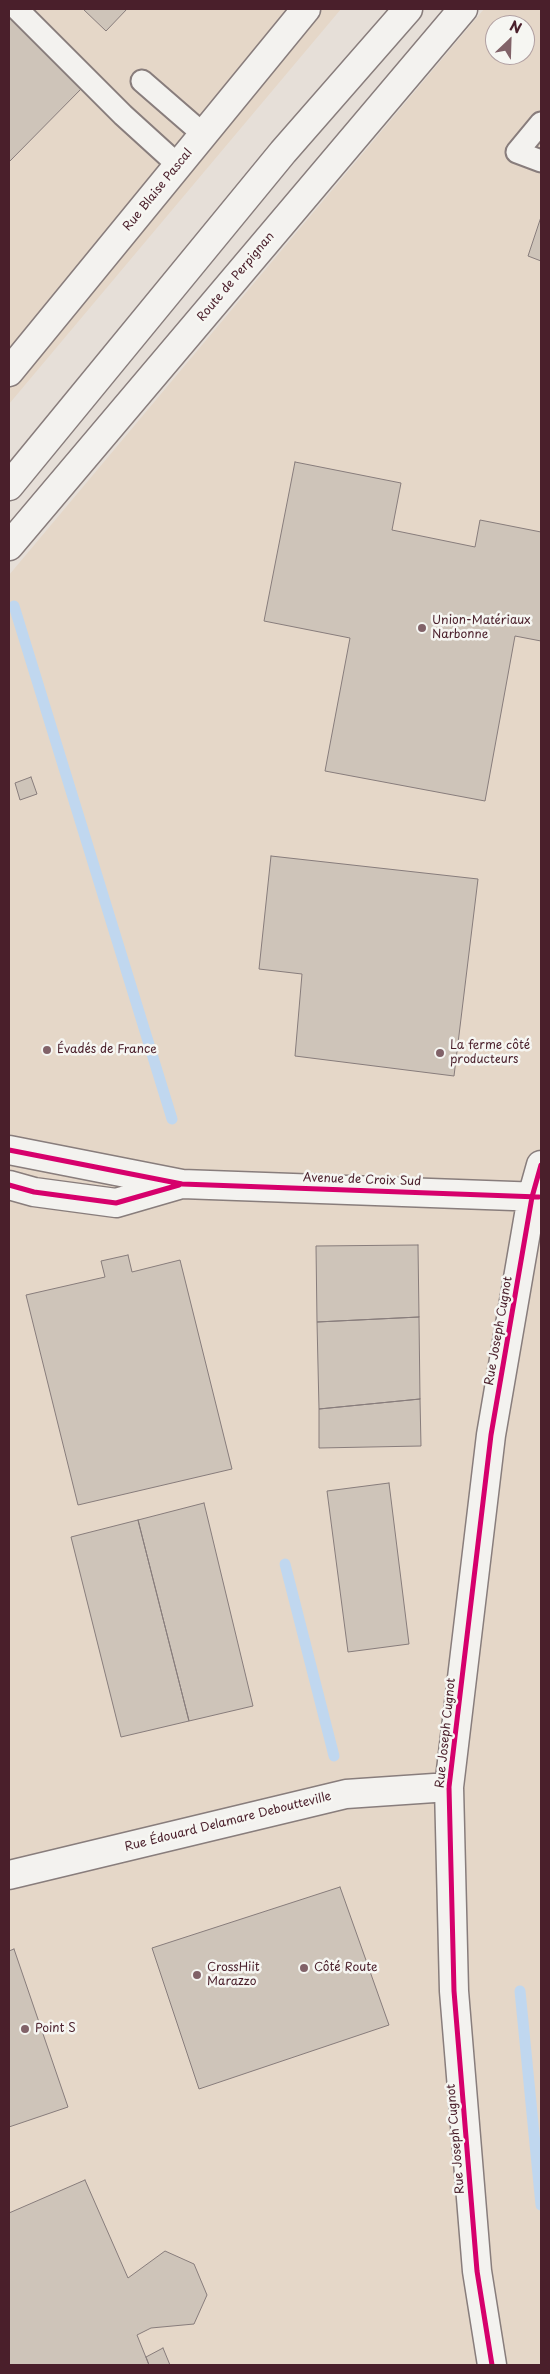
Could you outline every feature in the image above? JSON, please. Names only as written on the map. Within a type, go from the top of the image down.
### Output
[{"type":"street","name":"Rue Blaise Pascal","points":[[9,372],[306,9]]},
{"type":"street","points":[[9,486],[283,152],[408,9]]},
{"type":"street","name":"Route de Perpignan","points":[[9,546],[463,9]]},
{"type":"street","name":"Avenue de Croix Sud","points":[[9,1150],[182,1184],[537,1197]]},
{"type":"street","name":"Rue Joseph Cugnot","points":[[492,2365],[477,2271],[454,1991],[449,1788],[491,1435],[537,1197],[541,1165]]},
{"type":"street","name":"Avenue de Croix Sud","points":[[9,1185],[34,1192],[116,1203],[182,1184]]},
{"type":"street","name":"Rue Édouard Delamare Deboutteville","points":[[9,1875],[346,1794],[449,1788]]},
{"type":"lane","points":[[17,9],[123,115],[178,165]]},
{"type":"lane","points":[[142,81],[203,134]]},
{"type":"lane","points":[[541,123],[518,152],[541,161]]},
{"type":"shaded area","points":[[9,9],[341,9],[9,404]]},
{"type":"shaded area","points":[[484,9],[541,9],[541,2365],[9,2365],[9,575]]},
{"type":"building","points":[[83,9],[127,9],[106,31]]},
{"type":"building","points":[[9,16],[82,88],[9,162]]},
{"type":"building","points":[[541,217],[541,261],[528,256]]},
{"type":"building","name":"Union-Matériaux Narbonne","points":[[295,462],[401,483],[392,530],[475,547],[480,520],[541,532],[541,641],[515,636],[485,801],[325,771],[350,638],[264,621]]},
{"type":"building","points":[[31,777],[37,794],[20,800],[15,783]]},
{"type":"building","points":[[271,856],[478,879],[454,1076],[295,1056],[302,974],[259,969]]},
{"type":"building","points":[[418,1245],[419,1317],[317,1322],[316,1246]]},
{"type":"building","points":[[128,1255],[132,1272],[180,1260],[232,1469],[78,1505],[26,1295],[105,1277],[101,1261]]},
{"type":"building","points":[[419,1317],[420,1399],[319,1409],[317,1322]]},
{"type":"building","points":[[420,1399],[421,1446],[319,1448],[319,1409]]},
{"type":"building","points":[[389,1483],[409,1644],[348,1652],[327,1491]]},
{"type":"building","points":[[204,1503],[253,1706],[189,1721],[138,1520]]},
{"type":"building","points":[[138,1520],[189,1721],[121,1737],[71,1537]]},
{"type":"building","points":[[340,1887],[389,2025],[199,2089],[152,1948]]},
{"type":"building","name":"Point S","points":[[14,1949],[68,2107],[9,2127],[9,1951]]},
{"type":"building","points":[[85,2180],[128,2278],[165,2251],[194,2264],[207,2295],[194,2324],[151,2328],[137,2335],[149,2365],[9,2365],[9,2213]]},
{"type":"building","points":[[163,2348],[170,2365],[149,2365],[146,2357]]},
{"type":"waterway","points":[[14,606],[172,1119]]},
{"type":"waterway","points":[[285,1564],[334,1756]]},
{"type":"waterway","points":[[520,1991],[541,2205]]},
{"type":"cycle path","points":[[9,1150],[182,1184],[539,1197]]},
{"type":"cycle path","points":[[492,2365],[477,2271],[454,1991],[449,1787],[491,1435],[532,1197],[541,1165]]},
{"type":"cycle path","points":[[9,1185],[34,1192],[116,1203],[179,1185]]},
{"type":"place","name":"Union-Matériaux Narbonne","points":[[422,628]]},
{"type":"place","name":"Évadés de France","points":[[47,1050]]},
{"type":"place","name":"La ferme côté producteurs","points":[[440,1053]]},
{"type":"place","name":"Côté Route","points":[[304,1968]]},
{"type":"place","name":"CrossHiit Marazzo","points":[[197,1975]]},
{"type":"place","name":"Point S","points":[[25,2029]]}]
